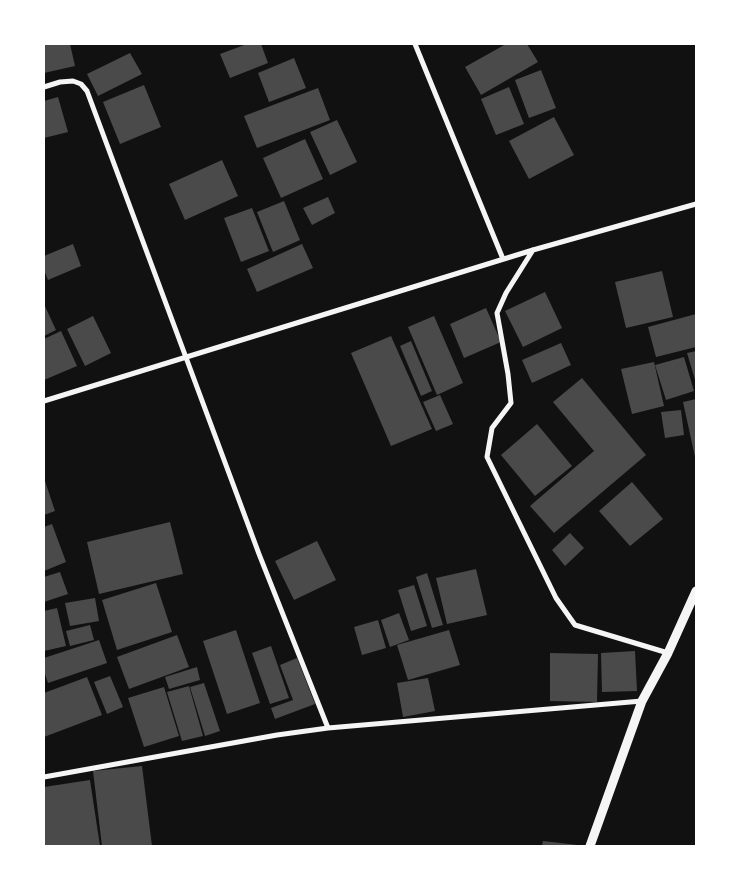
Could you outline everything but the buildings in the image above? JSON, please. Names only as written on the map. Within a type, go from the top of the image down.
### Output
[{"type":"street","points":[[415,44],[503,259]]},
{"type":"street","points":[[44,87],[60,82],[73,81],[81,84],[87,91],[258,554],[328,728]]},
{"type":"street","points":[[44,401],[186,359],[503,259],[696,204]]},
{"type":"street","points":[[533,250],[506,293],[497,313],[511,402],[492,428],[487,457],[556,598],[575,625],[668,654]]},
{"type":"street","points":[[590,846],[642,701],[668,654],[696,591]]},
{"type":"street","points":[[44,778],[277,735],[328,728],[642,701]]}]
